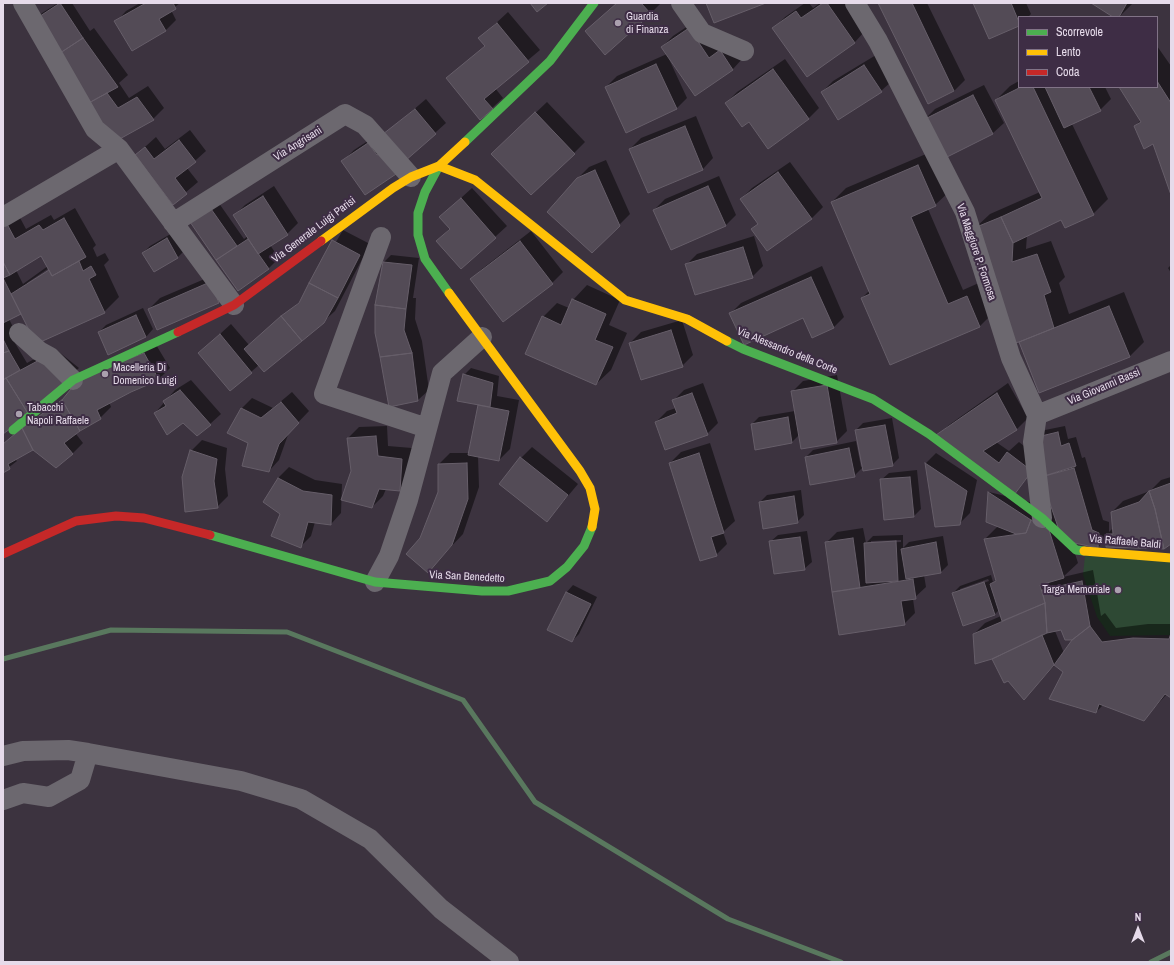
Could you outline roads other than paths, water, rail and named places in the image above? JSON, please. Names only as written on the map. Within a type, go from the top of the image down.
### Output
[{"type":"street","points":[[23,3],[95,129],[119,148],[234,305]]},
{"type":"street","name":"Via Generale Luigi Parisi","points":[[13,430],[73,380],[234,305],[351,217],[411,177],[439,166],[550,61],[594,3]]},
{"type":"street","points":[[681,3],[702,33],[744,51]]},
{"type":"street","name":"Via Maggiore P. Formosa","points":[[855,3],[878,41],[965,212],[1011,358],[1037,416]]},
{"type":"street","name":"Via Angrisani","points":[[173,223],[345,114],[365,125],[411,177]]},
{"type":"street","points":[[3,217],[119,148]]},
{"type":"street","name":"Via San Benedetto","points":[[3,554],[76,521],[116,516],[144,518],[231,540],[375,582],[482,591],[508,591],[526,588],[550,581],[567,567],[584,546],[592,529],[595,509],[590,488],[580,471],[441,283],[426,259],[418,235],[418,213],[425,192],[439,166]]},
{"type":"street","name":"Via Alessandro della Corte","points":[[439,166],[475,180],[625,300],[687,319],[743,349],[873,399],[929,434],[1042,518]]},
{"type":"street","points":[[381,237],[324,394],[427,428]]},
{"type":"street","points":[[19,333],[39,351],[50,357],[73,380]]},
{"type":"street","points":[[375,582],[392,548],[408,500],[442,373],[482,337]]},
{"type":"street","name":"Via Giovanni Bassi","points":[[1037,416],[1171,361]]},
{"type":"street","points":[[1037,416],[1033,442],[1042,518]]},
{"type":"street","name":"Via Raffaele Baldi","points":[[1042,518],[1076,550],[1171,558]]},
{"type":"street","points":[[3,756],[23,751],[68,750],[241,781],[301,799],[370,839],[441,909],[509,962]]},
{"type":"street","points":[[3,800],[23,793],[49,797],[80,780],[88,753]]},
{"type":"waterway","points":[[3,659],[111,630],[287,632],[463,700],[535,802],[728,919],[841,962]]},
{"type":"waterway","points":[[1151,962],[1171,952]]},
{"type":"place","name":"Guardia di Finanza","points":[[618,23]]},
{"type":"place","name":"Macelleria Di Domenico Luigi","points":[[105,374]]},
{"type":"place","name":"Tabacchi Napoli Raffaele","points":[[19,414]]},
{"type":"place","name":"Targa Memoriale","points":[[1118,590]]}]
